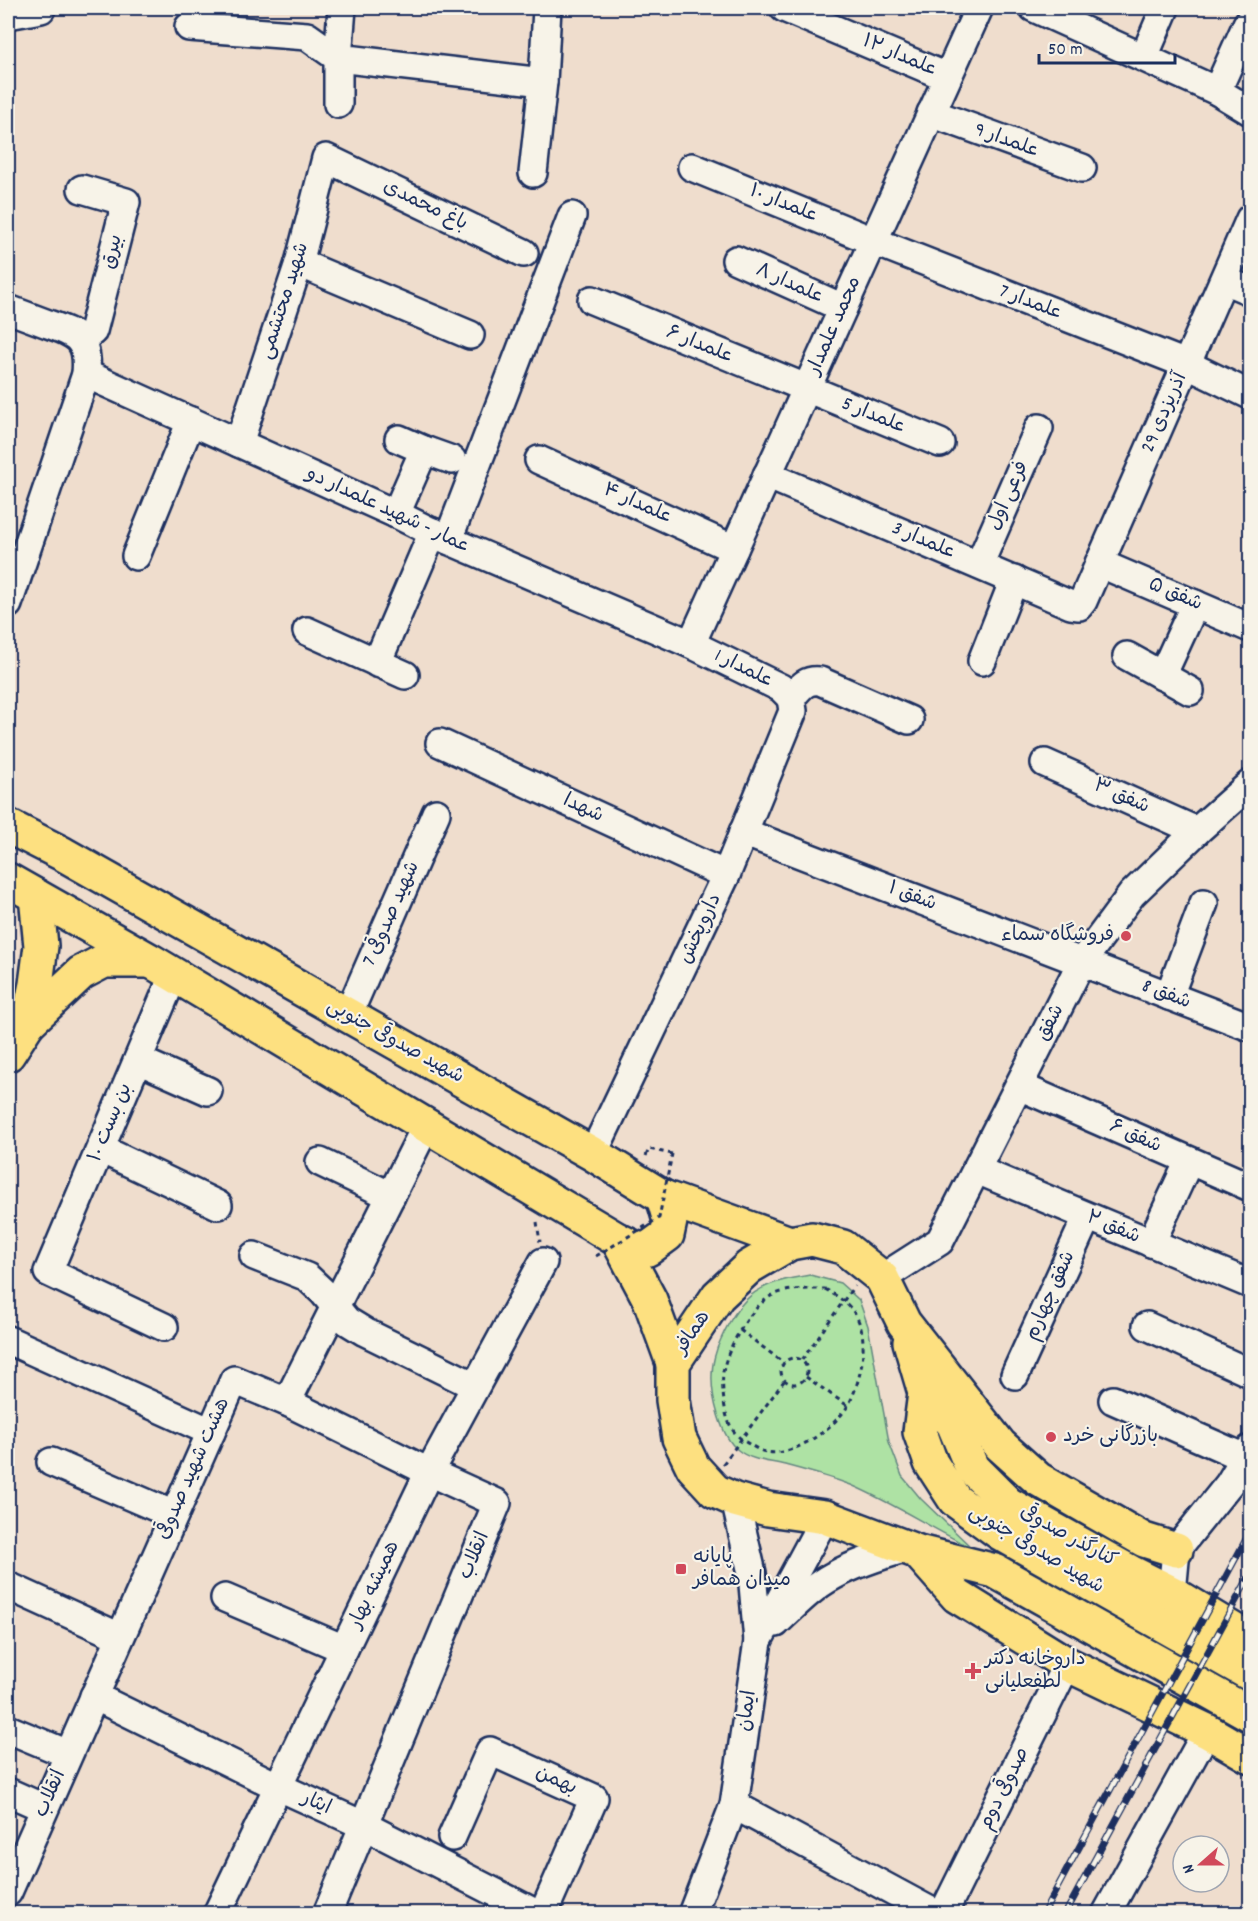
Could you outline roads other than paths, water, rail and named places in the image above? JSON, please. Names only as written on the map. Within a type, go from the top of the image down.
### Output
[{"type":"main road","name":"شهید صدوقی جنوبی","points":[[8,826],[63,854],[348,1015],[593,1154],[663,1197],[790,1243]]},
{"type":"main road","points":[[8,880],[163,968],[543,1196],[607,1248],[650,1300],[673,1363]]},
{"type":"main road","points":[[28,1023],[41,946],[36,896]]},
{"type":"main road","points":[[8,1054],[28,1023],[81,973],[104,961],[163,968]]},
{"type":"main road","points":[[607,1248],[648,1250],[667,1235],[670,1221],[663,1197]]},
{"type":"main road","name":"همافر","points":[[825,1517],[768,1509],[735,1500],[715,1491],[693,1467],[679,1438],[673,1400],[673,1363],[718,1296],[749,1267],[790,1243],[812,1239],[843,1246],[875,1272],[904,1323]]},
{"type":"main road","name":"شهید صدوقی جنوبی","points":[[904,1323],[925,1393],[920,1432],[931,1463],[955,1500],[1000,1533],[1251,1674]]},
{"type":"main road","points":[[904,1323],[1000,1445],[1038,1479],[1144,1540],[1176,1550]]},
{"type":"main road","name":"کنارگذر صدوقی","points":[[925,1393],[953,1423],[972,1467],[1008,1504],[1172,1593],[1251,1640]]},
{"type":"main road","name":"شهید صدوقی جنوبی","points":[[825,1517],[913,1550],[995,1571],[1251,1714]]},
{"type":"main road","points":[[913,1550],[957,1596],[1067,1664],[1207,1731],[1251,1756]]},
{"type":"street","points":[[338,104],[338,58],[342,8]]},
{"type":"street","points":[[533,173],[543,82],[547,8]]},
{"type":"street","name":"علمدار ۱۲","points":[[784,8],[947,77]]},
{"type":"street","name":"محمد علمدار","points":[[691,644],[979,8]]},
{"type":"street","points":[[1034,8],[1217,91],[1251,111]]},
{"type":"street","points":[[1144,57],[1165,8]]},
{"type":"street","points":[[8,15],[41,9]]},
{"type":"street","points":[[1217,91],[1247,24],[1251,20]]},
{"type":"street","points":[[189,27],[307,36],[338,58],[543,82]]},
{"type":"street","name":"علمدار 9","points":[[931,113],[1082,168]]},
{"type":"street","name":"باغ محمدی","points":[[326,158],[524,253]]},
{"type":"street","name":"شهید محتشمی","points":[[239,443],[299,262],[326,158]]},
{"type":"street","name":"علمدار ۱۰","points":[[692,166],[873,242]]},
{"type":"street","name":"بیرق","points":[[81,341],[93,331],[126,202],[82,189]]},
{"type":"street","points":[[377,663],[441,536],[572,216]]},
{"type":"street","name":"آذریزدی 29","points":[[1078,606],[1083,601],[1251,219]]},
{"type":"street","name":"علمدار 7","points":[[873,242],[1186,364],[1251,395]]},
{"type":"street","name":"علمدار ۸","points":[[735,261],[843,308]]},
{"type":"street","points":[[299,262],[470,335]]},
{"type":"street","points":[[1224,280],[1251,291]]},
{"type":"street","name":"علمدار ۶","points":[[592,300],[806,389]]},
{"type":"street","points":[[8,309],[72,332],[81,341],[88,358],[86,374],[8,604]]},
{"type":"street","name":"عمار - شهید علمدار دو","points":[[86,374],[441,536],[691,644]]},
{"type":"street","name":"علمدار 5","points":[[806,389],[940,443]]},
{"type":"street","points":[[136,556],[192,421]]},
{"type":"street","name":"فرعی اول","points":[[980,565],[1039,428]]},
{"type":"street","points":[[399,440],[453,460]]},
{"type":"street","points":[[396,514],[424,450]]},
{"type":"street","name":"علمدار ۴","points":[[539,460],[734,549]]},
{"type":"street","name":"علمدار 3","points":[[768,475],[1071,605],[1078,606]]},
{"type":"street","name":"شفق ۵","points":[[1099,563],[1251,628]]},
{"type":"street","points":[[982,661],[1014,580]]},
{"type":"street","points":[[1162,676],[1195,604]]},
{"type":"street","points":[[307,631],[405,675]]},
{"type":"street","name":"علمدار 1","points":[[691,644],[781,688],[791,698]]},
{"type":"street","points":[[1126,656],[1190,691]]},
{"type":"street","points":[[791,698],[805,682],[820,681],[909,720]]},
{"type":"street","name":"داروپخش","points":[[593,1154],[726,875],[793,711],[791,698]]},
{"type":"street","name":"شهدا","points":[[440,743],[726,875]]},
{"type":"street","name":"شفق ۳","points":[[1045,762],[1197,831]]},
{"type":"street","name":"شفق","points":[[875,1272],[940,1241],[1081,963],[1132,894],[1197,831],[1251,784]]},
{"type":"street","name":"شهید صدوقی 7","points":[[348,1015],[436,813]]},
{"type":"street","name":"شفق ۱","points":[[743,832],[1081,963]]},
{"type":"street","points":[[1169,996],[1204,903]]},
{"type":"street","name":"شفق 8","points":[[1081,963],[1251,1027]]},
{"type":"street","name":"بن بست ۱۰","points":[[163,968],[138,1060],[48,1272],[164,1327]]},
{"type":"street","points":[[138,1060],[208,1090]]},
{"type":"street","name":"شفق ۶","points":[[1019,1086],[1251,1187]]},
{"type":"street","points":[[287,1402],[426,1125]]},
{"type":"street","points":[[100,1149],[218,1205]]},
{"type":"street","points":[[1150,1243],[1189,1161]]},
{"type":"street","points":[[320,1162],[391,1196]]},
{"type":"street","name":"شفق ۲","points":[[977,1170],[1251,1284]]},
{"type":"street","name":"شفق چهارم","points":[[1015,1375],[1087,1216]]},
{"type":"street","points":[[254,1256],[307,1277],[347,1321],[365,1332],[475,1386]]},
{"type":"street","name":"همیشه بهار","points":[[217,1914],[429,1472],[543,1262]]},
{"type":"street","points":[[1147,1326],[1251,1372]]},
{"type":"street","points":[[8,1340],[211,1432]]},
{"type":"street","name":"هشت شهید صدوقی","points":[[94,1696],[234,1380],[287,1402]]},
{"type":"street","points":[[1113,1400],[1248,1454],[1229,1484],[1176,1550],[1172,1593]]},
{"type":"street","name":"انقلاب","points":[[287,1402],[429,1472],[498,1503],[363,1825]]},
{"type":"street","points":[[51,1462],[174,1515]]},
{"type":"street","points":[[735,1500],[752,1573],[758,1641]]},
{"type":"street","name":"ایمان","points":[[692,1914],[734,1805],[758,1641],[825,1517]]},
{"type":"street","points":[[758,1641],[797,1603],[832,1576],[874,1557],[913,1550]]},
{"type":"street","points":[[8,1586],[120,1637]]},
{"type":"street","points":[[225,1598],[344,1649]]},
{"type":"street","name":"صدوقی دوم","points":[[943,1914],[1067,1664]]},
{"type":"street","name":"انقلاب","points":[[8,1892],[94,1696]]},
{"type":"street","name":"ایثار","points":[[94,1696],[279,1787],[363,1825],[537,1914]]},
{"type":"street","points":[[8,1729],[68,1754]]},
{"type":"street","points":[[1106,1914],[1207,1731]]},
{"type":"street","name":"بهمن","points":[[452,1837],[490,1750],[594,1798],[543,1914]]},
{"type":"street","points":[[8,1792],[45,1808]]},
{"type":"street","points":[[734,1805],[936,1914]]},
{"type":"street","points":[[327,1914],[363,1825]]},
{"type":"railway","points":[[1043,1914],[1250,1532]]},
{"type":"railway","points":[[1065,1914],[1250,1575]]},
{"type":"place","name":"فروشگاه سماء","points":[[1126,936]]},
{"type":"place","name":"بازرگانی خرد","points":[[1051,1437]]},
{"type":"place","name":"پایانه میدان همافر","points":[[681,1569]]},
{"type":"place","name":"داروخانه دکتر لطفعلیانی","points":[[973,1671]]}]
